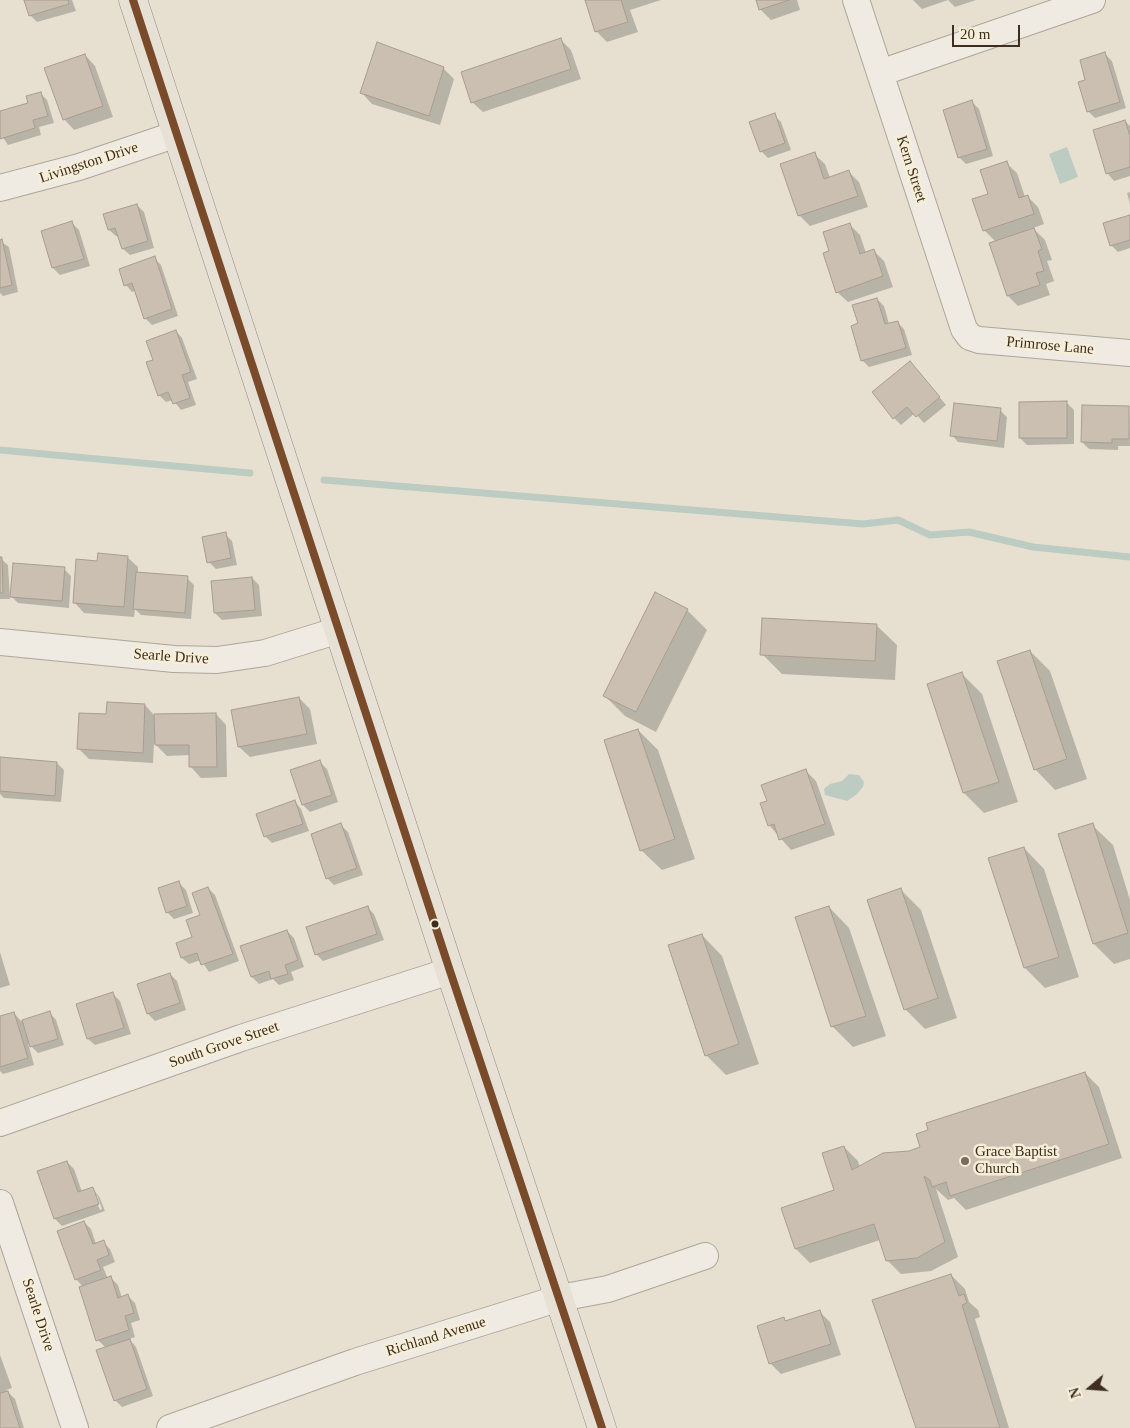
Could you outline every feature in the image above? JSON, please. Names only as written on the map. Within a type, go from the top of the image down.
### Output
[{"type":"main road","points":[[133,0],[450,971],[602,1428]]},
{"type":"street","name":"Kern Street","points":[[856,0],[960,320],[970,337]]},
{"type":"street","points":[[880,73],[1092,0]]},
{"type":"street","name":"Livingston Drive","points":[[0,188],[79,168],[177,134]]},
{"type":"street","name":"Primrose Lane","points":[[970,337],[979,340],[1130,353]]},
{"type":"street","name":"Searle Drive","points":[[0,642],[174,659],[217,660],[264,653],[339,630]]},
{"type":"street","name":"South Grove Street","points":[[0,1123],[241,1038],[450,971]]},
{"type":"street","name":"Searle Drive","points":[[0,1203],[75,1428]]},
{"type":"street","name":"Richland Avenue","points":[[170,1428],[355,1362],[560,1298],[608,1288],[705,1256]]},
{"type":"shaded area","points":[[1067,147],[1078,177],[1060,184],[1049,154]]},
{"type":"shaded area","points":[[849,774],[859,775],[864,782],[863,787],[857,794],[847,801],[825,795],[824,789],[830,784],[842,781]]},
{"type":"building","points":[[24,0],[68,0],[69,4],[29,16]]},
{"type":"building","points":[[585,0],[621,0],[628,22],[595,32]]},
{"type":"building","points":[[756,0],[789,0],[759,10]]},
{"type":"building","points":[[561,38],[571,69],[471,103],[461,72]]},
{"type":"building","points":[[377,42],[444,67],[429,116],[360,93]]},
{"type":"building","points":[[1105,52],[1120,102],[1087,112],[1078,82],[1085,80],[1080,60]]},
{"type":"building","points":[[85,54],[103,106],[63,120],[44,68]]},
{"type":"building","points":[[41,92],[48,116],[33,120],[35,128],[0,139],[0,111],[28,103],[26,96]]},
{"type":"building","points":[[972,100],[987,149],[958,158],[943,110]]},
{"type":"building","points":[[775,113],[785,143],[760,152],[749,122]]},
{"type":"building","points":[[1125,120],[1130,136],[1130,167],[1106,174],[1093,130]]},
{"type":"building","points":[[815,152],[824,179],[849,170],[858,196],[798,216],[780,164]]},
{"type":"building","points":[[1007,161],[1019,198],[1028,195],[1034,214],[983,231],[972,199],[988,194],[980,170]]},
{"type":"building","points":[[137,204],[148,241],[122,249],[115,228],[108,230],[103,214]]},
{"type":"building","points":[[1130,215],[1130,240],[1110,246],[1103,223]]},
{"type":"building","points":[[72,221],[84,259],[52,268],[41,231]]},
{"type":"building","points":[[850,223],[860,254],[874,249],[883,276],[836,293],[823,253],[829,251],[823,232]]},
{"type":"building","points":[[1034,228],[1042,249],[1038,251],[1044,271],[1036,273],[1040,285],[1007,296],[989,243]]},
{"type":"building","points":[[2,239],[12,285],[0,288],[0,240]]},
{"type":"building","points":[[155,256],[172,309],[144,319],[132,283],[124,286],[119,269]]},
{"type":"building","points":[[877,298],[885,324],[898,321],[906,348],[861,361],[851,326],[858,323],[852,305]]},
{"type":"building","points":[[176,330],[191,372],[182,375],[190,398],[173,404],[168,392],[158,396],[146,362],[153,360],[146,341]]},
{"type":"building","points":[[910,361],[940,397],[916,417],[907,407],[893,419],[872,392]]},
{"type":"building","points":[[1067,401],[1067,438],[1019,438],[1019,402]]},
{"type":"building","points":[[954,403],[1001,408],[997,441],[950,436]]},
{"type":"building","points":[[1082,405],[1129,406],[1129,439],[1112,439],[1112,443],[1081,442]]},
{"type":"building","points":[[226,532],[231,558],[207,563],[202,537]]},
{"type":"building","points":[[98,553],[128,556],[124,607],[73,603],[76,559],[97,561]]},
{"type":"building","points":[[0,557],[2,557],[3,593],[0,593]]},
{"type":"building","points":[[13,563],[65,567],[62,601],[10,597]]},
{"type":"building","points":[[136,572],[188,576],[185,613],[133,609]]},
{"type":"building","points":[[252,577],[255,610],[214,613],[211,581]]},
{"type":"building","points":[[655,592],[688,609],[636,712],[603,696]]},
{"type":"building","points":[[762,618],[877,624],[875,661],[760,655]]},
{"type":"building","points":[[1030,650],[1067,759],[1034,770],[997,661]]},
{"type":"building","points":[[962,672],[999,782],[963,793],[927,684]]},
{"type":"building","points":[[299,697],[307,734],[238,747],[231,710]]},
{"type":"building","points":[[107,702],[145,704],[143,753],[77,749],[79,713],[106,714]]},
{"type":"building","points":[[216,713],[217,767],[189,767],[189,745],[155,745],[154,714]]},
{"type":"building","points":[[638,729],[675,839],[640,851],[604,740]]},
{"type":"building","points":[[0,757],[57,762],[55,796],[0,791]]},
{"type":"building","points":[[320,760],[332,795],[302,805],[290,770]]},
{"type":"building","points":[[806,769],[825,824],[779,840],[774,824],[768,826],[760,803],[767,801],[761,785]]},
{"type":"building","points":[[295,800],[303,824],[264,837],[256,814]]},
{"type":"building","points":[[341,823],[357,868],[326,879],[311,834]]},
{"type":"building","points":[[1093,823],[1128,933],[1093,944],[1058,834]]},
{"type":"building","points":[[1024,847],[1059,957],[1024,968],[988,858]]},
{"type":"building","points":[[179,881],[187,906],[166,913],[158,888]]},
{"type":"building","points":[[208,887],[233,954],[201,965],[197,953],[181,958],[176,943],[192,937],[186,920],[200,915],[192,893]]},
{"type":"building","points":[[901,888],[938,998],[904,1010],[867,900]]},
{"type":"building","points":[[368,906],[377,934],[315,955],[306,927]]},
{"type":"building","points":[[829,906],[866,1016],[831,1027],[795,917]]},
{"type":"building","points":[[287,930],[298,960],[285,965],[288,974],[271,979],[269,971],[251,977],[240,946]]},
{"type":"building","points":[[702,934],[739,1044],[705,1056],[668,945]]},
{"type":"building","points":[[170,973],[180,1003],[147,1014],[137,984]]},
{"type":"building","points":[[113,992],[124,1028],[87,1039],[76,1004]]},
{"type":"building","points":[[50,1011],[58,1039],[30,1047],[22,1020]]},
{"type":"building","points":[[14,1012],[28,1058],[0,1067],[0,1016]]},
{"type":"building","name":"Grace Baptist Church","points":[[1085,1072],[1109,1144],[950,1196],[946,1182],[932,1187],[930,1180],[924,1176],[945,1242],[917,1258],[886,1261],[874,1224],[795,1249],[781,1208],[834,1190],[822,1153],[844,1146],[852,1170],[883,1153],[909,1151],[920,1147],[916,1134],[928,1130],[926,1123]]},
{"type":"building","points":[[67,1161],[78,1192],[93,1187],[99,1204],[54,1219],[37,1171]]},
{"type":"building","points":[[84,1221],[93,1244],[104,1240],[109,1255],[97,1260],[101,1270],[75,1280],[57,1231]]},
{"type":"building","points":[[951,1274],[959,1296],[964,1294],[967,1303],[962,1305],[1000,1428],[916,1428],[872,1300]]},
{"type":"building","points":[[111,1276],[118,1298],[128,1294],[134,1313],[125,1316],[129,1330],[96,1341],[79,1287]]},
{"type":"building","points":[[820,1310],[831,1344],[769,1364],[757,1326],[784,1317],[785,1321]]},
{"type":"building","points":[[130,1339],[147,1389],[114,1401],[96,1350]]},
{"type":"building","points":[[8,1391],[20,1428],[0,1428],[0,1393]]},
{"type":"waterway","points":[[0,450],[250,473]]},
{"type":"waterway","points":[[324,480],[863,524],[898,520],[930,535],[969,532],[1033,547],[1130,557]]},
{"type":"transit line","points":[[133,0],[450,971],[602,1428]]},
{"type":"place","name":"Grace Baptist Church","points":[[965,1161]]}]
